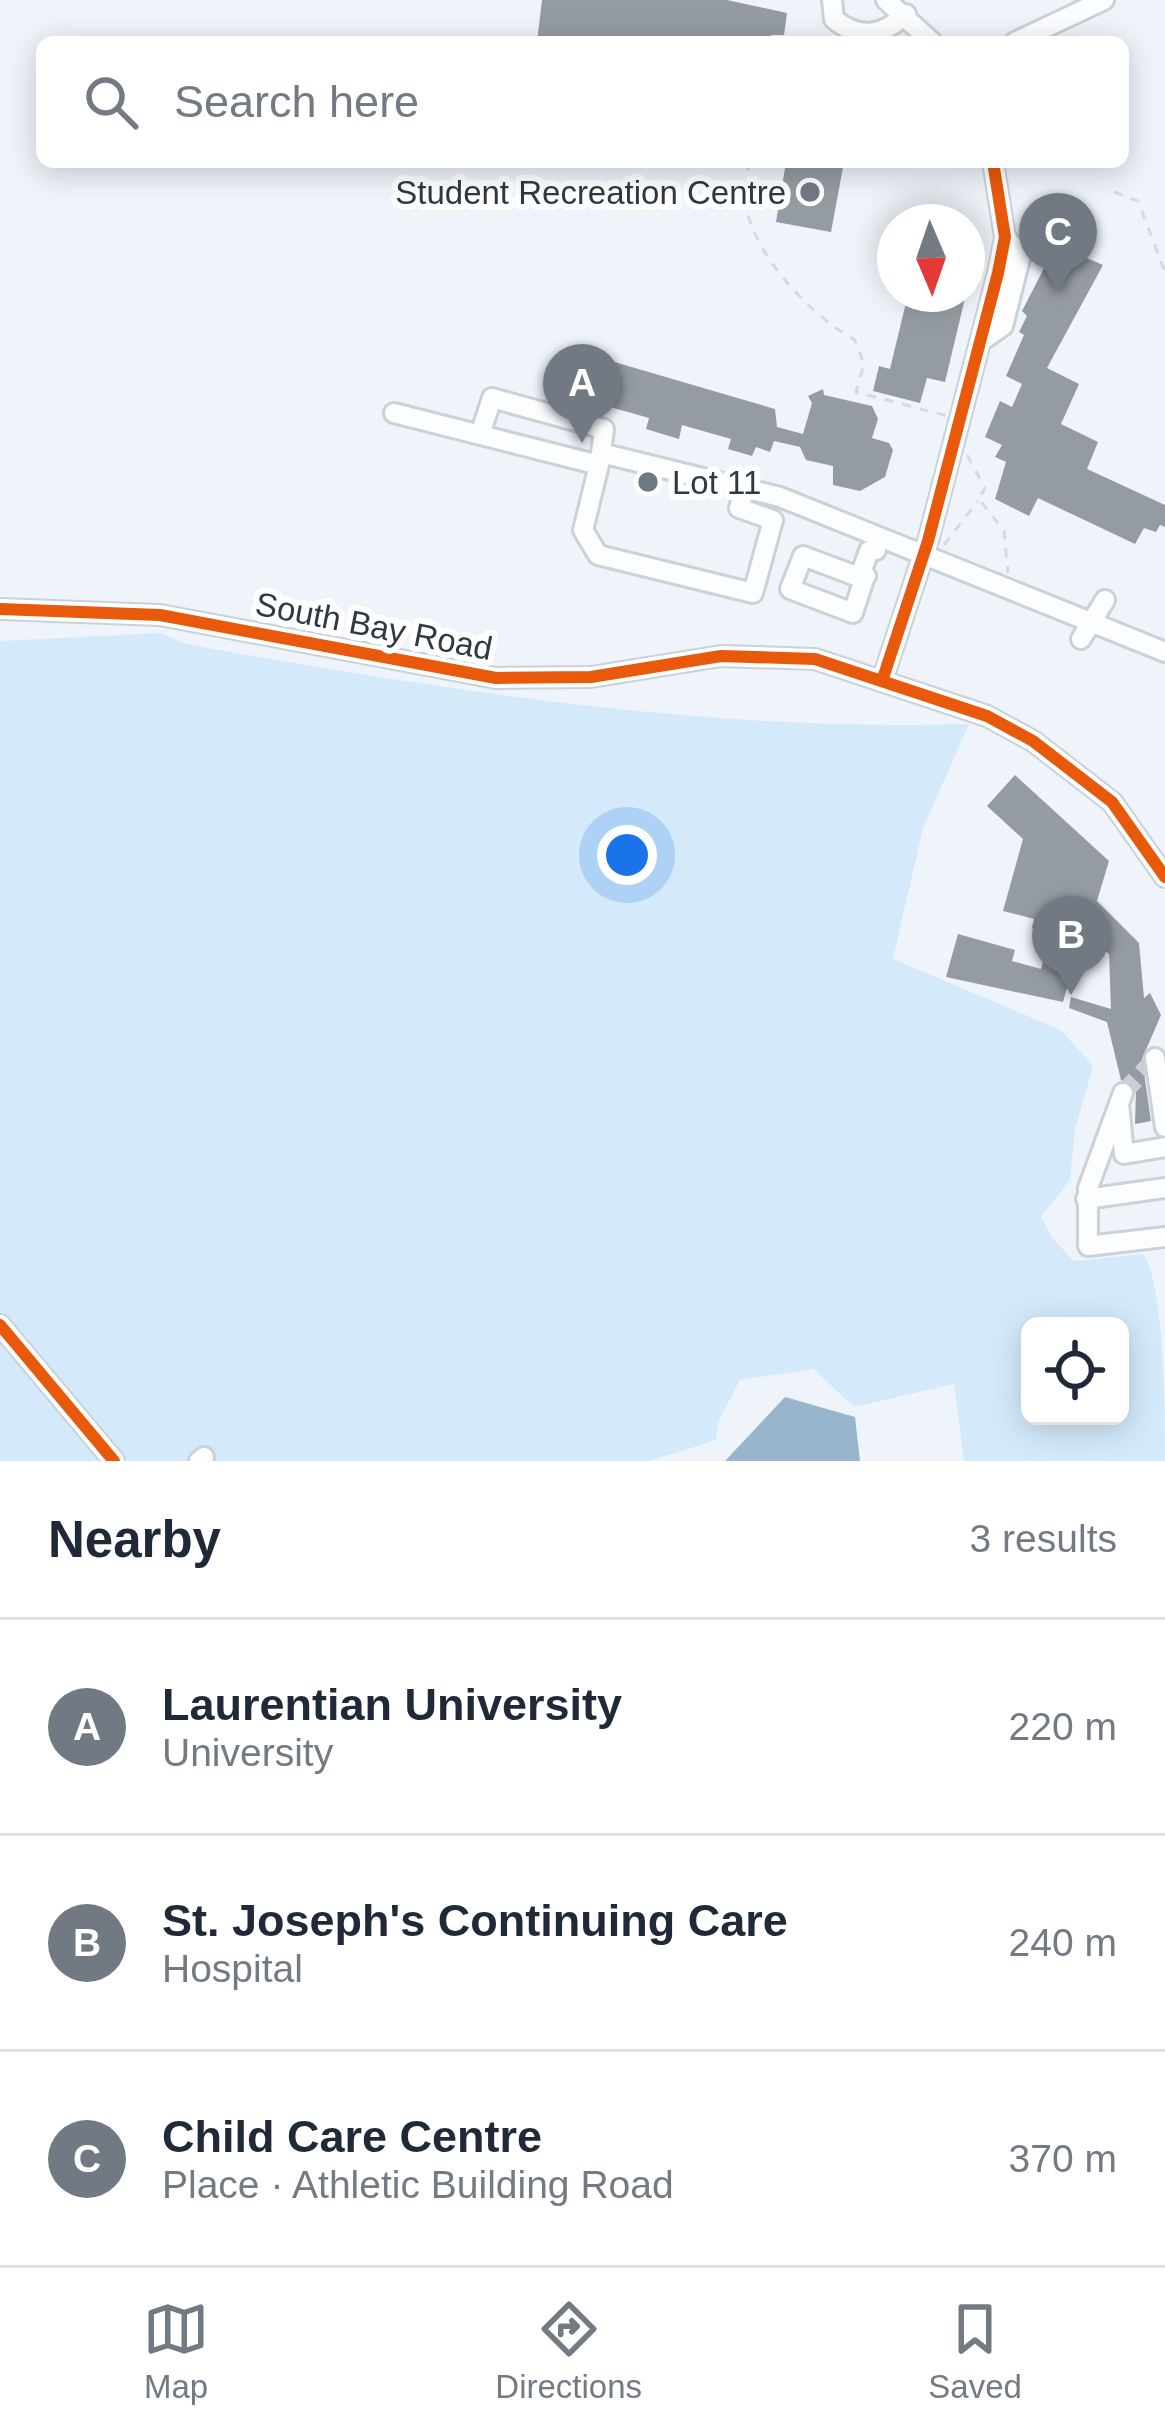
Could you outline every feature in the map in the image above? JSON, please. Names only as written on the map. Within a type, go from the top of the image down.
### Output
[{"type":"street","points":[[832,0],[834,20],[846,30],[866,34],[891,28],[906,14]]},
{"type":"street","points":[[886,0],[926,36]]},
{"type":"street","points":[[1028,36],[1104,0]]},
{"type":"street","points":[[883,678],[931,556],[983,340],[1005,237],[994,168]]},
{"type":"street","points":[[480,435],[492,398],[604,429],[583,530],[598,555],[753,593],[773,520],[739,508],[745,488]]},
{"type":"street","points":[[394,413],[745,488],[819,511],[878,545],[931,556],[1010,587],[1086,631],[1165,652]]},
{"type":"street","points":[[865,578],[869,551],[878,545]]},
{"type":"street","points":[[1086,631],[1105,600]]},
{"type":"street","name":"South Bay Road","points":[[0,609],[160,615],[496,678],[591,677],[761,654],[815,659],[986,716],[1067,765],[1112,802],[1165,877]]},
{"type":"street","points":[[1158,1053],[1165,1127]]},
{"type":"street","points":[[1165,1147],[1124,1154],[1120,1096],[1086,1199],[1088,1246],[1165,1237]]},
{"type":"street","points":[[1086,1199],[1165,1188]]},
{"type":"street","points":[[0,1325],[114,1461]]},
{"type":"path","points":[[748,168],[745,199],[758,242],[830,326],[855,340],[864,364],[856,392],[959,428],[985,488],[931,556]]},
{"type":"path","points":[[1114,192],[1138,201],[1165,272]]},
{"type":"path","points":[[979,499],[1004,531],[1010,587]]},
{"type":"shaded area","points":[[161,633],[186,644],[283,661],[575,704],[772,721],[969,724],[923,828],[893,959],[1061,1030],[1093,1066],[1075,1130],[1070,1180],[1041,1217],[1053,1239],[1074,1261],[1144,1254],[1160,1323],[1165,1461],[964,1461],[954,1384],[854,1407],[813,1369],[740,1380],[719,1420],[716,1440],[650,1461],[0,1461],[0,641]]},
{"type":"shaded area","points":[[785,1397],[855,1417],[860,1461],[725,1461]]},
{"type":"building","points":[[542,0],[727,0],[787,13],[784,35],[538,36]]},
{"type":"building","name":"Student Recreation Centre","points":[[785,168],[843,168],[831,232],[776,222]]},
{"type":"building","points":[[1056,245],[1103,265],[1047,368],[1079,384],[1061,424],[1098,442],[1087,469],[1165,505],[1165,527],[1160,525],[1156,532],[1144,528],[1135,544],[1038,498],[1029,516],[995,499],[1006,462],[995,457],[1002,445],[985,437],[1000,401],[1012,407],[1022,384],[1006,376],[1024,335],[1019,332],[1027,316],[1022,311]]},
{"type":"building","points":[[904,312],[962,312],[945,382],[927,378],[920,403],[873,391],[879,366],[890,369]]},
{"type":"building","points":[[611,361],[775,409],[777,427],[803,434],[812,403],[808,396],[823,389],[824,395],[872,406],[878,419],[872,438],[889,443],[893,450],[885,477],[860,491],[833,485],[833,466],[806,460],[800,447],[774,441],[770,452],[756,447],[752,456],[728,449],[731,439],[682,425],[679,439],[646,429],[649,418],[603,405]]},
{"type":"building","points":[[1015,775],[1109,861],[1097,901],[1139,943],[1144,998],[1150,993],[1161,1015],[1142,1059],[1151,1121],[1135,1124],[1136,1090],[1121,1080],[1107,1022],[1069,1008],[1071,997],[1111,1009],[1109,954],[1090,940],[1088,948],[1079,946],[1063,1002],[946,977],[958,934],[1015,950],[1012,961],[1041,969],[1049,940],[1045,932],[1032,928],[1034,919],[1003,911],[1023,839],[987,806]]},
{"type":"tunnel","points":[[1123,1093],[1154,1060]]},
{"type":"cycle path","points":[[883,678],[928,541],[998,273],[1005,237],[994,168]]},
{"type":"cycle path","points":[[0,609],[160,615],[496,678],[591,677],[721,656],[815,659],[987,716],[1033,741],[1112,802],[1165,877]]},
{"type":"cycle path","points":[[0,1325],[114,1461]]},
{"type":"place","name":"Student Recreation Centre","points":[[810,192]]},
{"type":"place","name":"Child Care Centre","points":[[1058,292]]},
{"type":"place","name":"Laurentian University","points":[[582,443]]},
{"type":"place","name":"Lot 11","points":[[648,482]]},
{"type":"place","name":"St. Joseph's Continuing Care","points":[[1071,995]]}]
